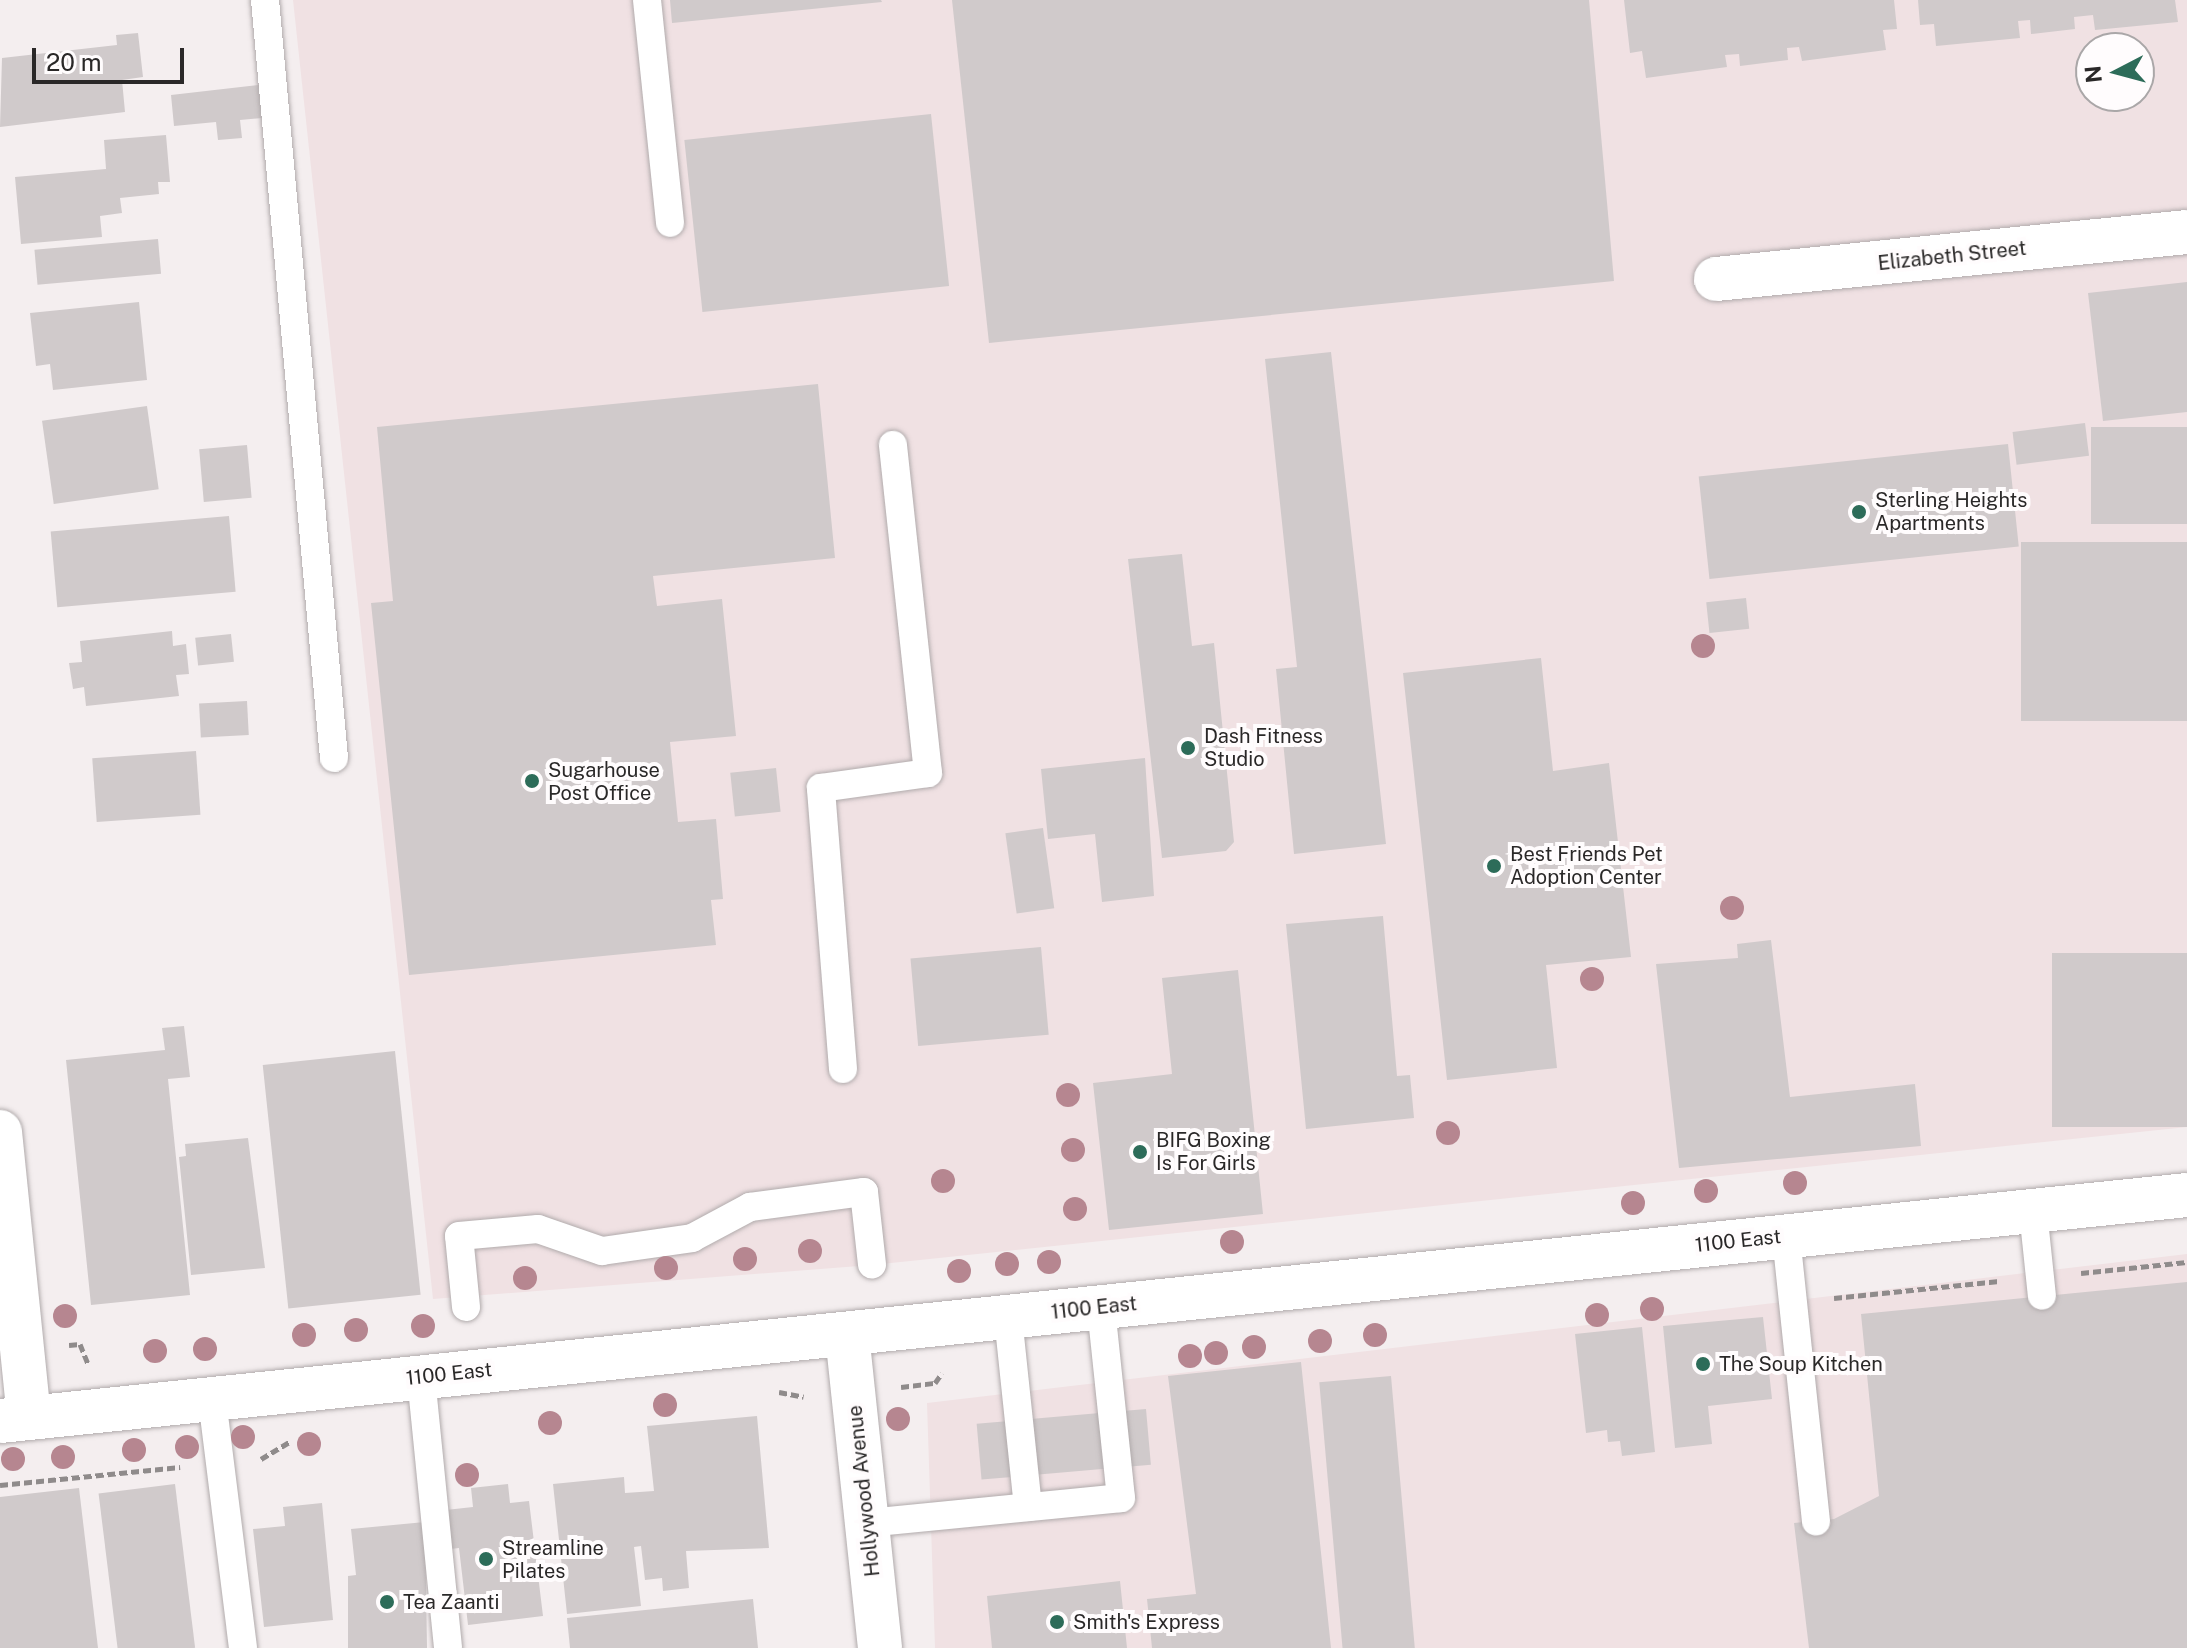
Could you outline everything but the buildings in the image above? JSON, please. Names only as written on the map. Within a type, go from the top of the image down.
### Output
[{"type":"street","name":"Elizabeth Street","points":[[1716,279],[2187,232]]},
{"type":"street","points":[[0,1132],[15,1419]]},
{"type":"street","name":"1100 East","points":[[15,1419],[2187,1195]]},
{"type":"street","name":"Hollywood Avenue","points":[[847,1334],[880,1648]]},
{"type":"lane","points":[[265,0],[334,758]]},
{"type":"lane","points":[[647,0],[670,223]]},
{"type":"lane","points":[[843,1069],[821,788],[928,773],[893,445]]},
{"type":"lane","points":[[466,1307],[459,1236],[538,1229],[602,1251],[692,1238],[750,1207],[864,1192],[872,1265]]},
{"type":"lane","points":[[2033,1211],[2042,1296]]},
{"type":"lane","points":[[1786,1236],[1816,1521]]},
{"type":"lane","points":[[867,1523],[1121,1498],[1101,1307]]},
{"type":"lane","points":[[1008,1317],[1028,1507]]},
{"type":"lane","points":[[421,1377],[448,1648]]},
{"type":"lane","points":[[212,1399],[243,1648]]},
{"type":"path","points":[[889,1388],[935,1383]]},
{"type":"path","points":[[0,1485],[190,1466]]},
{"type":"shaded area","points":[[293,0],[2187,0],[2187,1127],[872,1265],[433,1299]]},
{"type":"shaded area","points":[[2187,1254],[2187,1648],[935,1648],[927,1403]]},
{"type":"place","name":"Sterling Heights Apartments","points":[[1859,512]]},
{"type":"place","name":"Dash Fitness Studio","points":[[1188,748]]},
{"type":"place","name":"Sugarhouse Post Office","points":[[532,781]]},
{"type":"place","name":"Best Friends Pet Adoption Center","points":[[1494,866]]},
{"type":"place","name":"BIFG Boxing Is For Girls","points":[[1140,1152]]},
{"type":"place","name":"The Soup Kitchen","points":[[1703,1364]]},
{"type":"place","name":"Streamline Pilates","points":[[486,1559]]},
{"type":"place","name":"Tea Zaanti","points":[[387,1602]]},
{"type":"place","name":"Smith's Express","points":[[1057,1622]]}]
